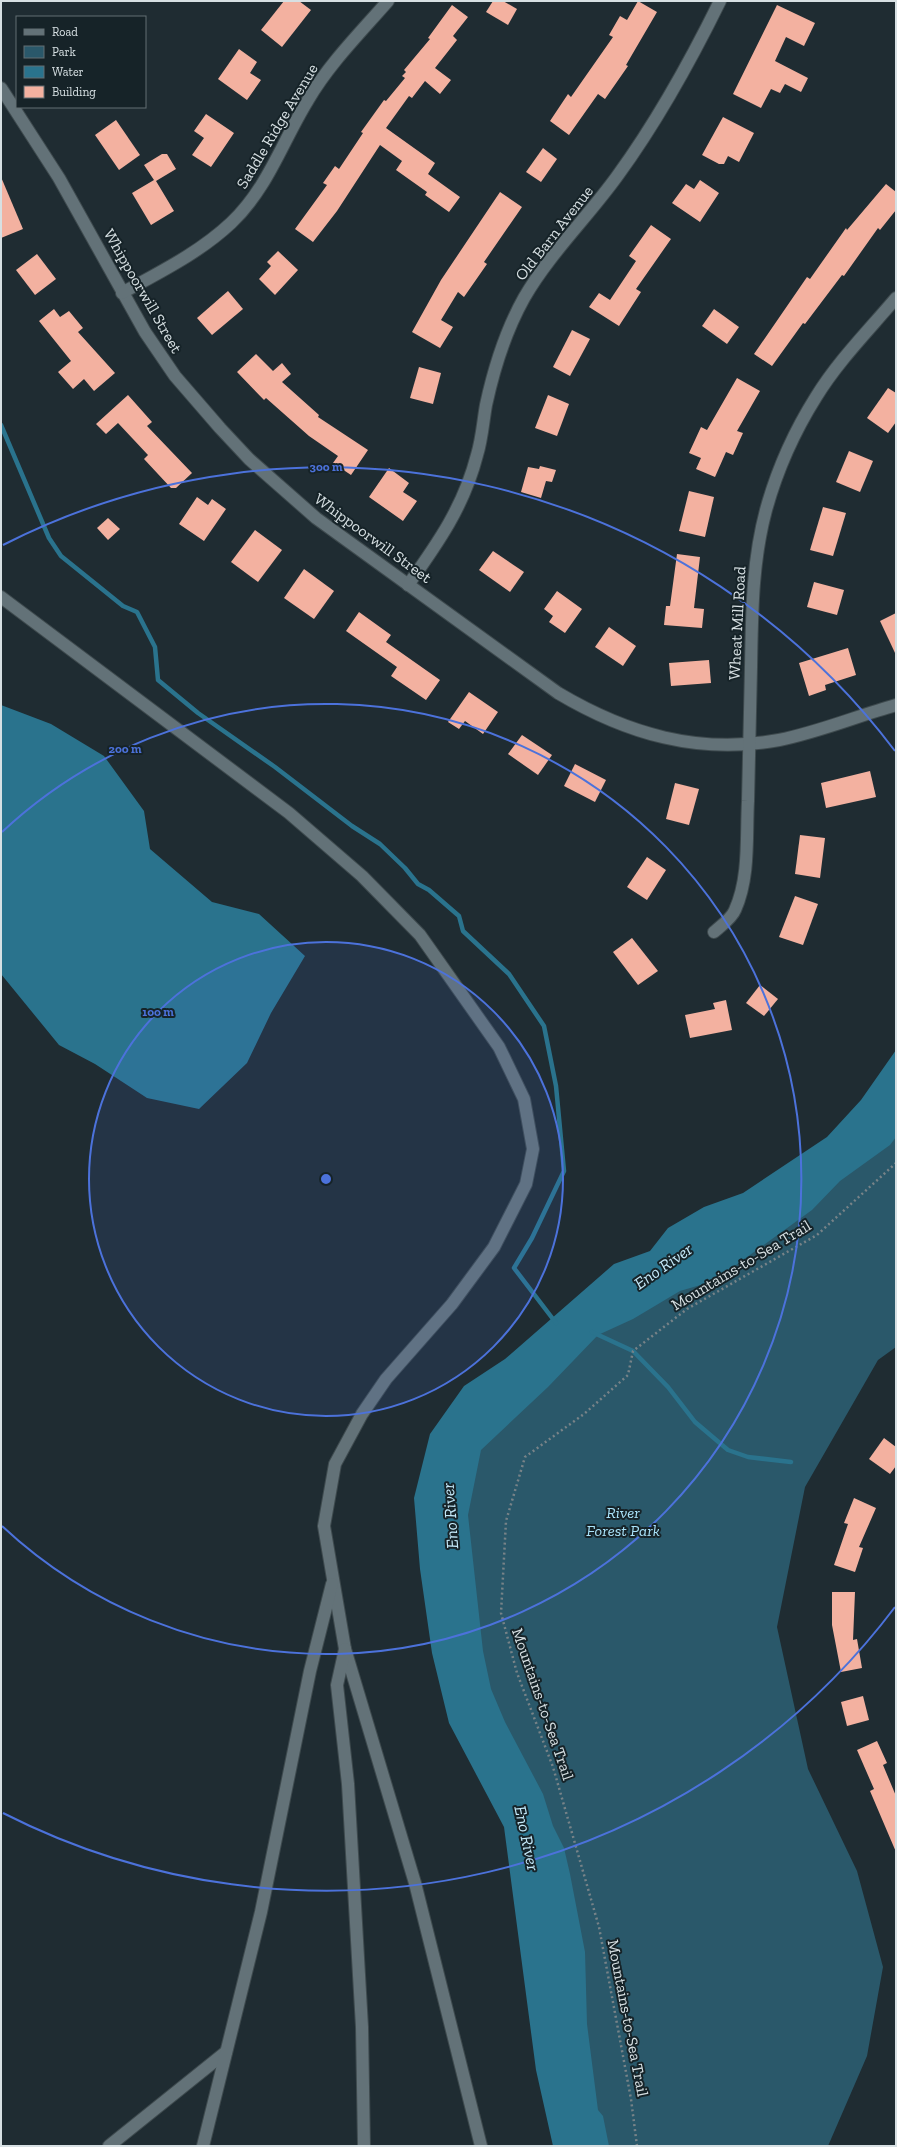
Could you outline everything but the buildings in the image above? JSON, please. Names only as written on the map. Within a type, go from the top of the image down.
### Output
[{"type":"street","name":"Saddle Ridge Avenue","points":[[122,294],[183,260],[204,246],[232,222],[262,187],[300,113],[322,79],[388,1]]},
{"type":"street","name":"Old Barn Avenue","points":[[408,585],[444,534],[459,508],[478,454],[494,371],[509,327],[524,298],[554,254],[617,176],[656,120],[698,47],[720,1]]},
{"type":"street","name":"Whippoorwill Street","points":[[1,88],[81,215],[122,294],[145,332],[175,376],[249,459],[316,518],[558,694],[600,716],[641,733],[664,738],[717,745],[750,744],[808,733],[896,705]]},
{"type":"street","name":"Wheat Mill Road","points":[[714,932],[735,912],[742,891],[746,857],[750,744],[751,597],[758,549],[766,511],[775,481],[786,453],[816,396],[856,345],[896,298]]},
{"type":"street","points":[[1,597],[289,813],[362,876],[420,935],[499,1047],[524,1099],[533,1149],[526,1184],[494,1246],[452,1304],[386,1379],[362,1414],[335,1464],[324,1526],[345,1648],[416,1883],[481,2146]]},
{"type":"street","points":[[203,2146],[261,1912],[310,1671],[333,1579]]},
{"type":"street","points":[[345,1648],[337,1685],[348,1784],[362,2027],[364,2146]]},
{"type":"street","points":[[109,2146],[226,2052]]},
{"type":"path","name":"Mountains-to-Sea Trail","points":[[637,2146],[631,2099],[599,1927],[553,1767],[516,1673],[501,1613],[506,1521],[525,1457],[584,1414],[628,1375],[633,1351],[688,1309],[816,1235],[896,1163]]},
{"type":"green space","name":"River Forest Park","points":[[896,1128],[896,1347],[878,1360],[805,1487],[777,1627],[808,1769],[857,1871],[883,1967],[867,2056],[828,2146],[586,2146],[547,1907],[454,1645],[447,1465],[494,1402]]},
{"type":"water","points":[[1,705],[51,724],[104,756],[144,811],[150,849],[212,902],[259,914],[305,956],[271,1013],[247,1063],[199,1109],[147,1098],[95,1064],[59,1045],[1,974]]},
{"type":"water","name":"Eno River","points":[[896,1050],[896,1137],[890,1145],[840,1181],[812,1210],[714,1281],[680,1291],[633,1319],[598,1335],[548,1387],[481,1450],[468,1515],[483,1651],[491,1689],[505,1722],[543,1794],[553,1826],[564,1848],[585,1952],[587,2024],[598,2110],[603,2116],[609,2146],[553,2146],[536,2070],[504,1827],[449,1723],[432,1653],[420,1569],[414,1498],[430,1434],[464,1386],[505,1359],[614,1264],[650,1251],[668,1228],[704,1207],[743,1193],[827,1137],[861,1100]]},
{"type":"waterway","points":[[1,425],[49,538],[61,556],[123,606],[137,612],[155,647],[158,680],[198,713],[275,767],[352,826],[380,844],[405,868],[418,884],[429,890],[459,916],[463,931],[509,974],[544,1026],[556,1086],[564,1171],[532,1238],[514,1268],[556,1323]]},
{"type":"waterway","points":[[592,1332],[633,1351],[668,1387],[695,1422],[728,1450],[748,1457],[791,1462]]}]
